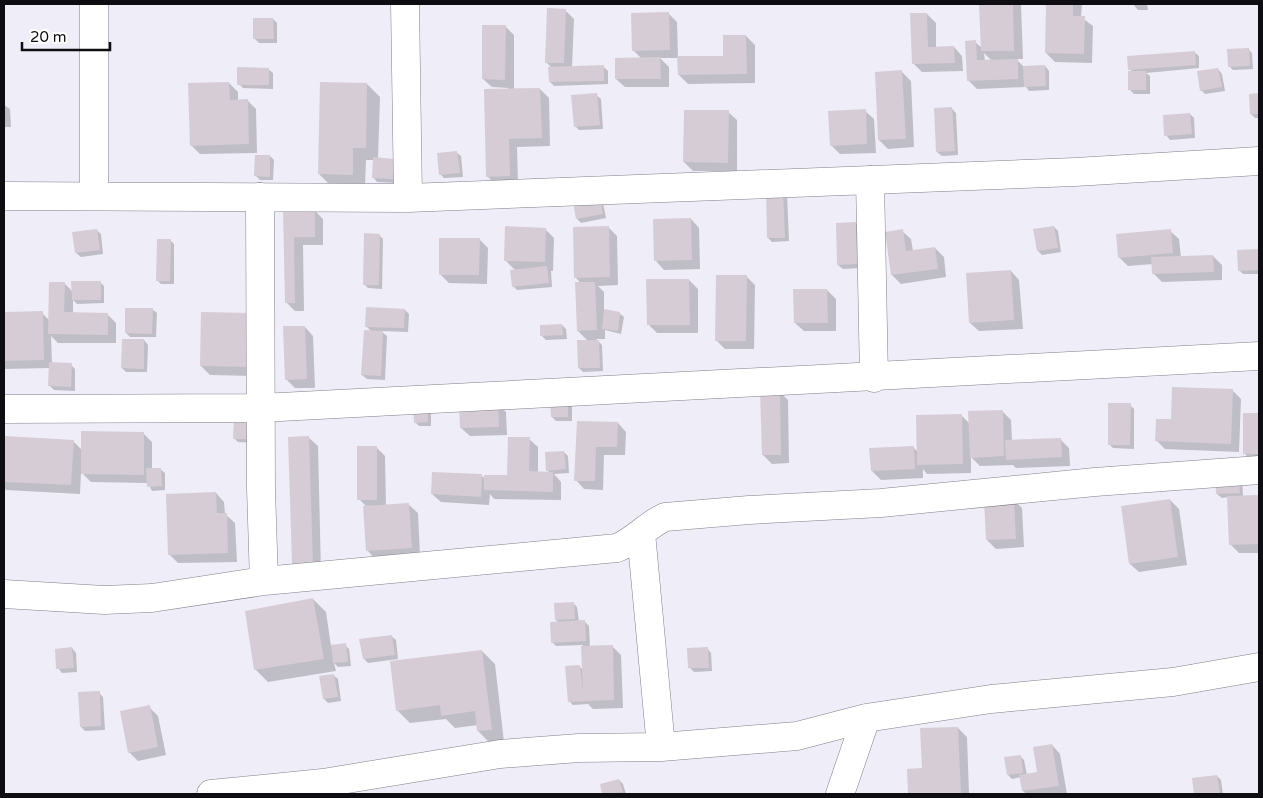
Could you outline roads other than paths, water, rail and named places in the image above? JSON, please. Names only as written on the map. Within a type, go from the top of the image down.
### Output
[{"type":"street","points":[[94,4],[94,195]]},
{"type":"street","points":[[405,4],[408,198]]},
{"type":"street","points":[[4,196],[408,198],[870,180],[1259,161]]},
{"type":"street","points":[[870,180],[874,378]]},
{"type":"street","points":[[260,197],[264,581]]},
{"type":"street","points":[[4,409],[261,408],[874,378],[1259,356]]},
{"type":"street","points":[[4,594],[104,600],[152,598],[264,581],[617,548],[630,543],[655,521],[665,517],[749,510],[881,503],[1094,482],[1259,470]]},
{"type":"street","points":[[641,534],[661,747]]},
{"type":"street","points":[[211,794],[287,790],[500,754],[579,748],[661,747],[797,736],[866,718],[991,699],[1173,682],[1259,667]]},
{"type":"street","points":[[840,794],[866,718]]}]
